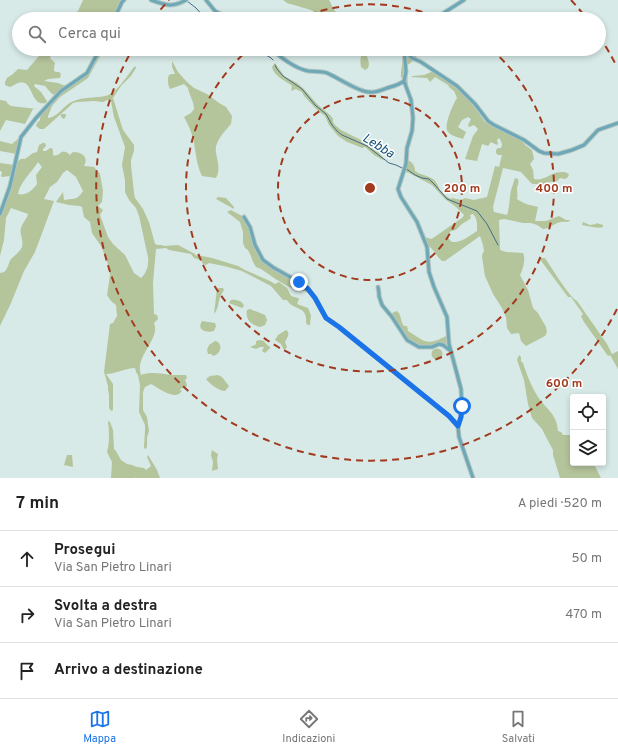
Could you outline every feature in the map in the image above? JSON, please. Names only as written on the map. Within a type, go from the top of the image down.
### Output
[{"type":"street","points":[[117,12],[124,0]]},
{"type":"street","points":[[151,0],[169,5],[176,5],[186,0]]},
{"type":"street","points":[[206,0],[217,12]]},
{"type":"street","points":[[445,12],[464,0]]},
{"type":"street","points":[[0,214],[10,186],[21,137],[61,91],[87,73],[96,56]]},
{"type":"street","points":[[280,56],[289,63],[300,68],[308,71],[326,73],[363,91],[375,92],[395,86],[404,81]]},
{"type":"street","points":[[405,56],[406,72],[404,81],[411,100],[413,114],[412,131],[398,192],[417,222],[427,247],[429,272],[434,288],[447,317],[449,344],[462,399],[461,417],[458,426],[459,436],[473,478]]},
{"type":"street","points":[[410,56],[457,86],[494,126],[524,140],[544,153],[558,154],[572,150],[584,145],[598,130],[618,123]]},
{"type":"street","points":[[244,217],[250,228],[255,245],[263,260],[308,289],[315,298],[326,318],[449,416],[458,426]]},
{"type":"street","points":[[378,287],[382,305],[407,340],[419,347],[432,347],[439,344],[443,345],[451,351]]},
{"type":"green space","points":[[83,0],[123,0],[117,12],[76,12]]},
{"type":"green space","points":[[283,0],[329,0],[336,12],[315,12],[287,3]]},
{"type":"green space","points":[[39,56],[51,56],[50,58],[55,63],[54,71],[61,74],[60,78],[48,79],[44,81],[67,86],[54,95],[45,86],[35,84],[34,86],[41,92],[47,101],[46,103],[41,103],[34,97],[27,84],[23,82],[10,87],[5,85],[7,78],[18,69],[27,70]]},
{"type":"green space","points":[[98,56],[100,56],[88,78],[60,97],[52,106],[48,118],[52,117],[74,101],[109,95],[122,84],[135,66],[136,68],[131,76],[121,86],[113,98],[123,130],[134,145],[131,165],[135,198],[143,209],[149,222],[155,244],[164,246],[178,245],[196,256],[212,258],[238,266],[275,284],[279,282],[287,288],[291,296],[299,299],[297,304],[308,308],[311,315],[310,325],[308,325],[306,323],[305,313],[293,306],[287,300],[283,300],[271,286],[242,271],[209,263],[206,265],[203,264],[201,260],[194,258],[191,254],[169,250],[166,248],[156,249],[153,283],[154,314],[157,315],[158,319],[154,323],[154,335],[141,361],[141,375],[153,373],[186,375],[187,378],[185,380],[187,385],[186,387],[180,389],[182,391],[176,395],[172,395],[151,384],[145,387],[143,392],[143,410],[147,417],[149,431],[146,449],[144,448],[145,425],[139,412],[140,385],[135,368],[106,374],[113,384],[113,410],[111,411],[109,408],[108,386],[104,372],[110,324],[113,323],[117,316],[116,305],[107,295],[110,275],[107,261],[101,246],[92,233],[90,222],[84,217],[82,207],[56,202],[63,192],[64,200],[77,198],[83,191],[76,177],[67,170],[57,182],[50,187],[44,199],[54,201],[35,252],[24,271],[0,326],[0,273],[7,269],[11,259],[22,247],[21,230],[28,214],[11,208],[6,218],[4,240],[0,256],[0,217],[8,196],[17,162],[37,152],[39,145],[43,143],[45,143],[46,146],[43,151],[52,148],[53,155],[58,155],[62,152],[70,155],[73,152],[82,154],[86,160],[84,166],[94,167],[100,174],[103,191],[102,202],[98,206],[103,210],[100,215],[108,237],[125,255],[134,273],[141,278],[145,274],[148,257],[139,216],[136,208],[129,200],[125,192],[125,180],[122,165],[125,147],[114,117],[111,101],[73,103],[44,129],[40,129],[36,126],[47,105],[63,91],[86,76]],"holes":[[[38,162],[42,167],[36,175],[37,184],[29,192],[18,194],[24,181]]]},
{"type":"green space","points":[[367,56],[369,63],[368,68],[365,70],[361,67],[361,57]]},
{"type":"green space","points":[[403,56],[416,56],[407,66],[408,88],[405,81],[401,77]]},
{"type":"green space","points":[[172,61],[178,72],[187,82],[194,88],[207,94],[226,107],[232,116],[231,124],[220,137],[217,144],[216,152],[218,168],[216,178],[202,176],[200,171],[193,138],[184,117],[191,113],[194,109],[193,103],[188,88],[184,84],[170,89],[168,77],[169,75],[175,74],[172,67]]},
{"type":"green space","points":[[275,63],[284,76],[297,83],[330,115],[335,125],[341,130],[371,145],[384,159],[383,160],[374,155],[365,147],[362,148],[347,142],[338,136],[329,125],[325,116],[317,110],[302,92],[296,89],[291,91],[291,85],[275,73],[272,67]]},
{"type":"green space","points":[[434,72],[462,93],[485,122],[521,139],[525,145],[532,150],[534,159],[530,164],[533,170],[534,179],[542,179],[557,172],[565,172],[569,174],[565,179],[560,178],[557,181],[541,185],[531,183],[521,172],[503,168],[493,207],[494,212],[507,215],[515,178],[518,179],[517,199],[538,207],[535,221],[546,221],[559,216],[566,220],[570,220],[568,222],[557,223],[543,229],[531,223],[504,219],[499,220],[500,250],[506,252],[523,253],[524,264],[520,275],[528,290],[533,308],[538,313],[546,327],[547,332],[545,336],[526,346],[521,341],[519,333],[511,334],[507,328],[506,317],[485,276],[482,257],[484,251],[480,236],[445,261],[442,261],[427,244],[425,237],[431,239],[433,238],[464,215],[445,199],[432,185],[404,172],[407,160],[413,164],[415,171],[434,180],[440,190],[451,199],[461,200],[465,198],[474,200],[487,197],[495,166],[499,167],[502,155],[498,155],[496,150],[501,148],[502,145],[499,138],[497,140],[497,145],[491,142],[488,146],[482,144],[477,161],[465,159],[473,136],[478,129],[474,125],[469,127],[468,125],[471,119],[468,117],[462,120],[458,127],[466,132],[463,139],[448,132],[448,121],[451,110],[457,98],[454,91],[448,85],[435,77],[430,82],[427,78],[411,77]],"holes":[[[473,214],[477,222],[477,231],[467,238],[455,242],[451,241],[448,238],[451,231],[470,219],[470,215]]]},
{"type":"green space","points":[[0,100],[6,101],[11,106],[37,109],[33,109],[25,124],[6,120],[0,131]]},
{"type":"green space","points":[[61,114],[66,114],[64,119],[61,117]]},
{"type":"green space","points":[[20,137],[17,154],[0,151],[0,141],[12,144]]},
{"type":"green space","points":[[0,163],[14,165],[9,185],[10,176],[1,176],[2,173],[0,171]]},
{"type":"green space","points":[[218,197],[226,198],[234,209],[216,199]]},
{"type":"green space","points":[[231,210],[242,216],[247,223],[263,260],[299,282],[311,294],[289,287],[256,267],[243,243],[243,232],[240,222],[227,212]]},
{"type":"green space","points":[[583,222],[590,225],[596,223],[603,225],[603,227],[595,228],[582,225]]},
{"type":"green space","points":[[539,258],[545,258],[565,288],[577,301],[607,344],[612,354],[618,351],[618,369],[610,355],[608,356],[584,322],[581,316],[583,314],[571,297],[568,297]]},
{"type":"green space","points":[[223,288],[224,290],[220,296],[218,307],[214,314],[217,289]]},
{"type":"green space","points":[[231,300],[239,301],[244,306],[242,308],[229,303]]},
{"type":"green space","points":[[250,309],[265,315],[267,320],[265,325],[260,327],[249,321],[247,310]]},
{"type":"green space","points":[[397,311],[400,314],[404,326],[407,326],[408,331],[429,342],[436,341],[446,336],[447,347],[439,345],[426,347],[414,344],[405,335],[391,314]]},
{"type":"green space","points":[[202,321],[215,323],[216,326],[214,331],[208,332],[201,329],[200,327]]},
{"type":"green space","points":[[286,330],[288,334],[285,342],[287,347],[284,350],[281,344],[275,340],[278,335]]},
{"type":"green space","points":[[215,341],[220,344],[220,350],[217,354],[212,356],[212,354],[208,354],[207,350],[209,345]]},
{"type":"green space","points":[[256,341],[264,341],[270,347],[265,353],[262,351],[264,347],[256,349],[250,347],[256,344]]},
{"type":"green space","points":[[435,349],[439,349],[441,350],[441,358],[435,359],[432,356],[432,352]]},
{"type":"green space","points":[[519,355],[536,393],[554,416],[558,431],[563,435],[570,435],[570,466],[595,466],[601,478],[560,478],[553,455],[553,450],[542,429],[532,418],[524,380],[517,360]]},
{"type":"green space","points":[[218,375],[222,377],[229,386],[225,391],[214,386],[206,379],[210,376]]},
{"type":"green space","points":[[108,421],[110,422],[113,430],[114,449],[121,460],[127,464],[144,468],[146,470],[151,466],[147,457],[148,455],[160,478],[111,478],[112,462],[107,452],[109,440]]},
{"type":"green space","points":[[212,450],[218,454],[218,469],[212,471],[213,462],[211,455]]},
{"type":"green space","points":[[67,455],[72,455],[73,467],[64,465]]},
{"type":"waterway","name":"Lebba","points":[[187,1],[200,12]]},
{"type":"waterway","name":"Lebba","points":[[268,56],[273,60]]},
{"type":"waterway","name":"Lebba","points":[[275,65],[283,76],[302,89],[315,105],[326,114],[332,125],[342,135],[367,146],[389,163],[408,170],[422,178],[429,179],[447,199],[477,211],[487,224],[498,245]]},
{"type":"route","points":[[299,282],[308,289],[315,298],[326,318],[449,416],[458,426],[462,406]]}]
